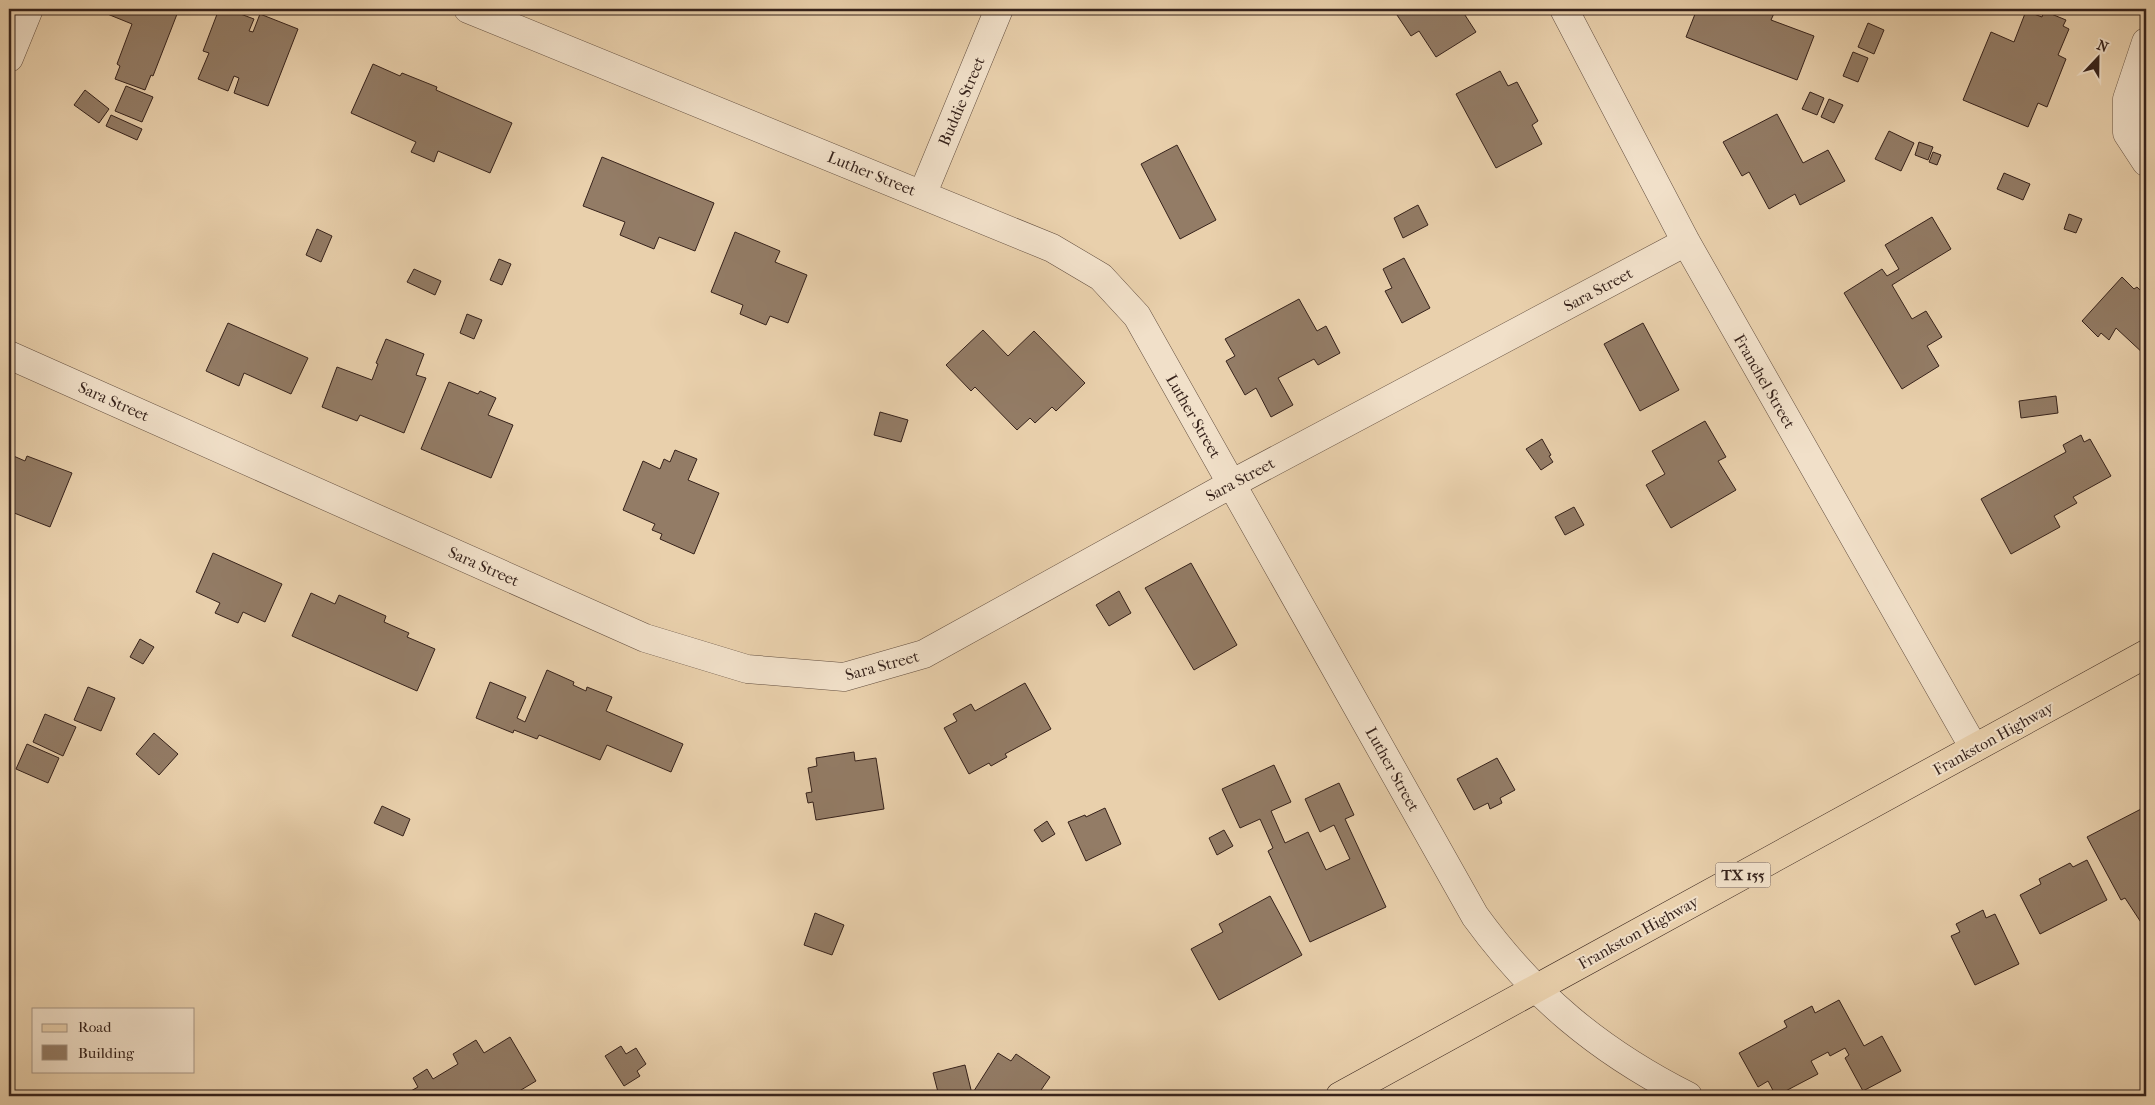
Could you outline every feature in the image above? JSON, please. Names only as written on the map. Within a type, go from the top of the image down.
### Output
[{"type":"main road","name":"Frankston Highway","points":[[1340,1096],[2146,654]]},
{"type":"street","points":[[9,58],[29,9]]},
{"type":"street","name":"Luther Street","points":[[468,9],[923,193],[1052,248],[1101,277],[1136,316],[1233,483],[1475,916],[1502,952],[1535,989],[1562,1014],[1642,1072],[1688,1096]]},
{"type":"street","name":"Buddie Street","points":[[923,193],[999,9]]},
{"type":"street","name":"Franchel Street","points":[[1569,12],[1686,242],[1974,748]]},
{"type":"street","points":[[2146,42],[2127,99],[2127,133],[2146,162]]},
{"type":"street","name":"Sara Street","points":[[9,355],[645,638],[747,670],[844,677],[924,654],[1233,483],[1686,242]]},
{"type":"building","points":[[95,9],[179,9],[153,76],[151,75],[145,90],[115,79],[120,66],[117,64],[132,24]]},
{"type":"building","points":[[219,9],[227,9],[254,19],[249,31],[253,32],[260,14],[298,29],[268,106],[234,93],[239,78],[234,76],[228,91],[198,79],[209,53],[203,51]]},
{"type":"building","points":[[1393,9],[1461,9],[1476,32],[1436,57],[1419,31],[1411,36]]},
{"type":"building","points":[[1697,9],[1776,9],[1771,20],[1814,36],[1797,80],[1686,37]]},
{"type":"building","points":[[2026,11],[2042,17],[2044,11],[2066,20],[2063,26],[2069,29],[2058,55],[2066,59],[2047,107],[2038,103],[2028,127],[1963,100],[1991,32],[2014,42]]},
{"type":"building","points":[[1868,23],[1884,30],[1874,54],[1858,47]]},
{"type":"building","points":[[1853,52],[1868,58],[1858,82],[1843,76]]},
{"type":"building","points":[[373,64],[400,76],[402,73],[437,87],[436,90],[512,123],[490,173],[438,151],[434,162],[411,152],[416,142],[351,113]]},
{"type":"building","points":[[1500,71],[1508,86],[1517,82],[1538,121],[1532,125],[1542,144],[1496,168],[1456,94]]},
{"type":"building","points":[[126,86],[153,97],[142,122],[115,111]]},
{"type":"building","points":[[85,90],[109,109],[99,123],[74,105]]},
{"type":"building","points":[[1810,92],[1824,98],[1817,115],[1802,109]]},
{"type":"building","points":[[1829,99],[1843,105],[1834,123],[1821,117]]},
{"type":"building","points":[[1777,114],[1803,163],[1828,150],[1845,181],[1800,205],[1795,194],[1769,209],[1749,172],[1742,176],[1723,142]]},
{"type":"building","points":[[111,115],[142,129],[137,140],[106,126]]},
{"type":"building","points":[[1889,131],[1914,143],[1901,171],[1875,159]]},
{"type":"building","points":[[1919,142],[1933,147],[1928,160],[1915,155]]},
{"type":"building","points":[[1177,145],[1216,220],[1180,239],[1141,164]]},
{"type":"building","points":[[1933,152],[1941,155],[1937,165],[1929,162]]},
{"type":"building","points":[[602,157],[714,203],[695,251],[659,237],[654,249],[620,235],[625,222],[583,206]]},
{"type":"building","points":[[2004,173],[2030,184],[2023,200],[1997,189]]},
{"type":"building","points":[[1418,205],[1428,225],[1403,238],[1394,218]]},
{"type":"building","points":[[2069,214],[2082,219],[2076,233],[2064,229]]},
{"type":"building","points":[[1932,217],[1951,249],[1892,285],[1912,319],[1926,311],[1942,337],[1927,346],[1939,366],[1902,389],[1844,293],[1882,269],[1887,276],[1899,269],[1885,245]]},
{"type":"building","points":[[317,229],[332,236],[321,262],[306,255]]},
{"type":"building","points":[[735,232],[780,251],[775,262],[807,275],[788,323],[770,316],[766,325],[740,314],[743,305],[711,292]]},
{"type":"building","points":[[1404,258],[1430,308],[1402,323],[1385,291],[1392,288],[1383,269]]},
{"type":"building","points":[[499,259],[511,264],[502,285],[490,280]]},
{"type":"building","points":[[414,269],[441,281],[435,295],[407,282]]},
{"type":"building","points":[[2122,277],[2134,289],[2137,287],[2143,293],[2146,290],[2146,356],[2116,328],[2109,340],[2101,333],[2098,337],[2082,321]]},
{"type":"building","points":[[1299,299],[1317,331],[1326,326],[1340,353],[1318,365],[1314,359],[1278,378],[1293,405],[1271,417],[1256,388],[1245,395],[1226,361],[1235,356],[1225,339]]},
{"type":"building","points":[[467,314],[482,320],[474,339],[460,333]]},
{"type":"building","points":[[228,323],[308,358],[291,394],[244,373],[239,386],[206,371]]},
{"type":"building","points":[[1643,323],[1679,390],[1640,411],[1604,344]]},
{"type":"building","points":[[983,330],[1008,356],[1034,331],[1085,383],[1056,411],[1052,407],[1035,423],[1030,418],[1017,430],[975,387],[971,391],[946,365]]},
{"type":"building","points":[[386,339],[424,354],[416,375],[426,378],[404,433],[360,415],[357,421],[322,407],[337,367],[372,380],[378,364],[376,363]]},
{"type":"building","points":[[449,382],[478,394],[480,391],[496,398],[488,415],[513,425],[491,478],[421,449]]},
{"type":"building","points":[[2056,396],[2058,413],[2021,418],[2019,401]]},
{"type":"building","points":[[880,412],[908,420],[901,442],[874,435]]},
{"type":"building","points":[[1705,421],[1726,457],[1718,461],[1736,490],[1671,528],[1646,485],[1665,474],[1652,451]]},
{"type":"building","points":[[2081,435],[2084,442],[2090,439],[2111,476],[2073,497],[2077,503],[2054,516],[2060,527],[2011,554],[1981,499],[2066,452],[2063,445]]},
{"type":"building","points":[[1542,439],[1553,462],[1541,470],[1526,449]]},
{"type":"building","points":[[675,450],[697,459],[688,480],[719,493],[694,554],[660,539],[662,534],[652,530],[655,524],[623,510],[643,461],[660,469],[664,459],[670,462]]},
{"type":"building","points":[[9,454],[25,461],[27,456],[72,473],[50,527],[9,511]]},
{"type":"building","points":[[1574,507],[1584,525],[1565,535],[1555,517]]},
{"type":"building","points":[[213,553],[282,584],[265,622],[243,612],[238,623],[215,613],[220,603],[196,592]]},
{"type":"building","points":[[1191,563],[1237,645],[1194,670],[1145,588]]},
{"type":"building","points":[[1119,591],[1131,613],[1109,626],[1096,605]]},
{"type":"building","points":[[311,593],[335,604],[339,595],[386,616],[384,622],[409,633],[407,637],[435,649],[417,691],[292,636]]},
{"type":"building","points":[[140,639],[154,647],[143,664],[130,657]]},
{"type":"building","points":[[547,670],[574,682],[573,685],[586,691],[587,687],[612,697],[606,711],[683,744],[671,772],[607,745],[600,760],[539,735],[537,739],[514,730],[513,733],[476,718],[490,682],[526,697],[517,718],[525,722]]},
{"type":"building","points":[[1025,683],[1051,729],[1005,754],[1007,757],[991,766],[989,763],[969,774],[944,728],[957,721],[953,714],[971,704],[975,711]]},
{"type":"building","points":[[88,687],[115,698],[101,731],[74,720]]},
{"type":"building","points":[[45,714],[76,727],[63,756],[33,742]]},
{"type":"building","points":[[154,733],[178,754],[159,775],[136,754]]},
{"type":"building","points":[[27,744],[59,758],[48,783],[16,769]]},
{"type":"building","points":[[854,752],[855,761],[876,758],[884,809],[816,820],[813,802],[808,803],[806,793],[812,792],[808,768],[817,766],[816,758]]},
{"type":"building","points":[[1497,758],[1515,790],[1500,798],[1502,803],[1490,809],[1488,803],[1474,810],[1457,779]]},
{"type":"building","points":[[1274,765],[1291,802],[1271,811],[1285,843],[1308,832],[1326,870],[1350,859],[1334,825],[1320,832],[1305,799],[1339,783],[1354,815],[1345,819],[1386,907],[1310,942],[1268,851],[1273,848],[1260,819],[1240,828],[1222,789]]},
{"type":"building","points":[[382,806],[410,819],[403,836],[374,823]]},
{"type":"building","points":[[1105,808],[1121,844],[1086,861],[1068,822],[1085,815],[1086,817]]},
{"type":"building","points":[[2143,808],[2146,814],[2146,930],[2125,898],[2121,900],[2087,837]]},
{"type":"building","points":[[1047,821],[1055,834],[1042,842],[1034,830]]},
{"type":"building","points":[[1224,830],[1233,846],[1217,855],[1209,838]]},
{"type":"building","points":[[2087,860],[2107,900],[2040,934],[2020,895],[2041,884],[2039,879],[2070,863],[2073,867]]},
{"type":"building","points":[[1270,896],[1302,955],[1219,1000],[1191,949],[1223,932],[1219,924]]},
{"type":"building","points":[[1983,910],[1986,918],[1995,914],[2019,964],[1975,985],[1951,936],[1960,932],[1956,924]]},
{"type":"building","points":[[815,913],[844,925],[832,955],[804,945]]},
{"type":"building","points":[[1839,1000],[1864,1046],[1882,1036],[1901,1071],[1863,1091],[1845,1058],[1849,1055],[1845,1048],[1830,1056],[1828,1052],[1811,1061],[1818,1074],[1776,1096],[1768,1081],[1758,1087],[1739,1053],[1787,1027],[1784,1021],[1812,1006],[1815,1013]]},
{"type":"building","points":[[510,1037],[536,1081],[511,1096],[402,1096],[418,1087],[413,1078],[427,1069],[433,1079],[458,1064],[453,1054],[476,1040],[484,1053]]},
{"type":"building","points":[[621,1046],[626,1054],[636,1048],[646,1064],[637,1071],[640,1076],[624,1086],[605,1056]]},
{"type":"building","points":[[998,1053],[1011,1061],[1016,1054],[1050,1077],[1037,1096],[939,1096],[933,1073],[965,1065],[972,1094]]}]
